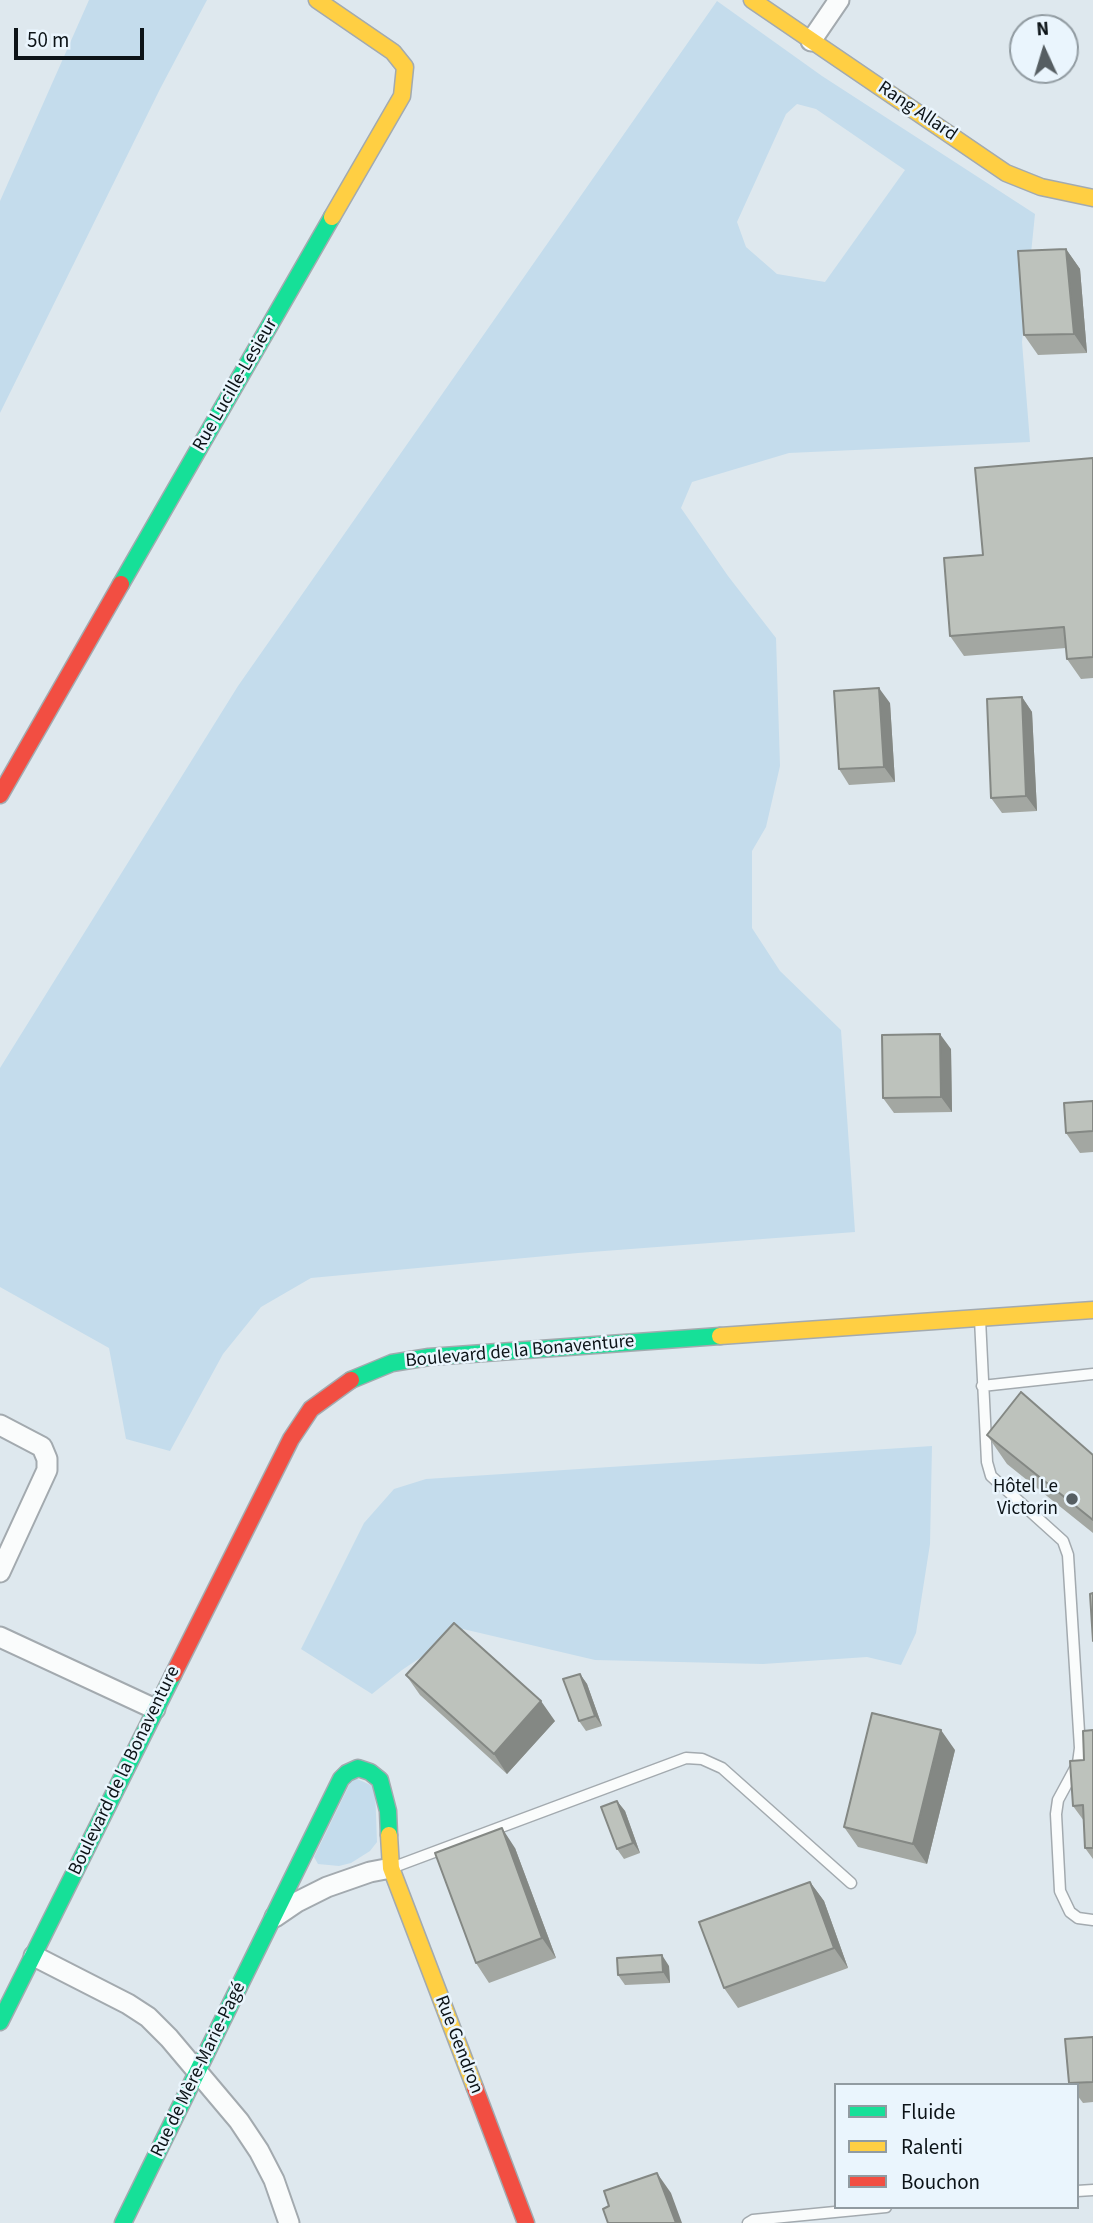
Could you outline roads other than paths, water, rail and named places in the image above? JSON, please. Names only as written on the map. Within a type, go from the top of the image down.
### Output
[{"type":"street","name":"Rue Lucille-Lesieur","points":[[0,794],[402,96],[405,67],[393,51],[317,0]]},
{"type":"street","name":"Rang Allard","points":[[752,0],[1006,173],[1041,187],[1093,198]]},
{"type":"street","points":[[811,41],[839,0]]},
{"type":"street","name":"Boulevard de la Bonaventure","points":[[0,2022],[291,1439],[311,1409],[335,1390],[359,1375],[392,1363],[429,1357],[1093,1310]]},
{"type":"street","points":[[0,1425],[42,1447],[47,1459],[47,1470],[0,1572]]},
{"type":"street","points":[[0,1637],[155,1709]]},
{"type":"street","name":"Rue de Mère-Marie-Pagé","points":[[123,2223],[341,1779],[358,1768],[370,1772],[380,1780],[384,1791],[388,1811],[391,1868]]},
{"type":"street","points":[[275,1917],[297,1902],[327,1888],[370,1872],[391,1868]]},
{"type":"street","name":"Rue Gendron","points":[[391,1868],[526,2223]]},
{"type":"street","points":[[34,1956],[148,2017],[239,2121],[274,2180],[289,2223]]},
{"type":"lane","points":[[980,1318],[986,1462],[991,1476],[1063,1541],[1068,1555],[1080,1748],[1078,1763],[1058,1800],[1056,1814],[1060,1891],[1070,1912],[1078,1918],[1093,1920]]},
{"type":"lane","points":[[982,1386],[1093,1374]]},
{"type":"lane","points":[[391,1868],[686,1758],[702,1759],[722,1768],[851,1883]]},
{"type":"lane","points":[[748,2223],[753,2220],[866,2209]]},
{"type":"place","name":"Hôtel Le Victorin","points":[[1072,1499]]}]
